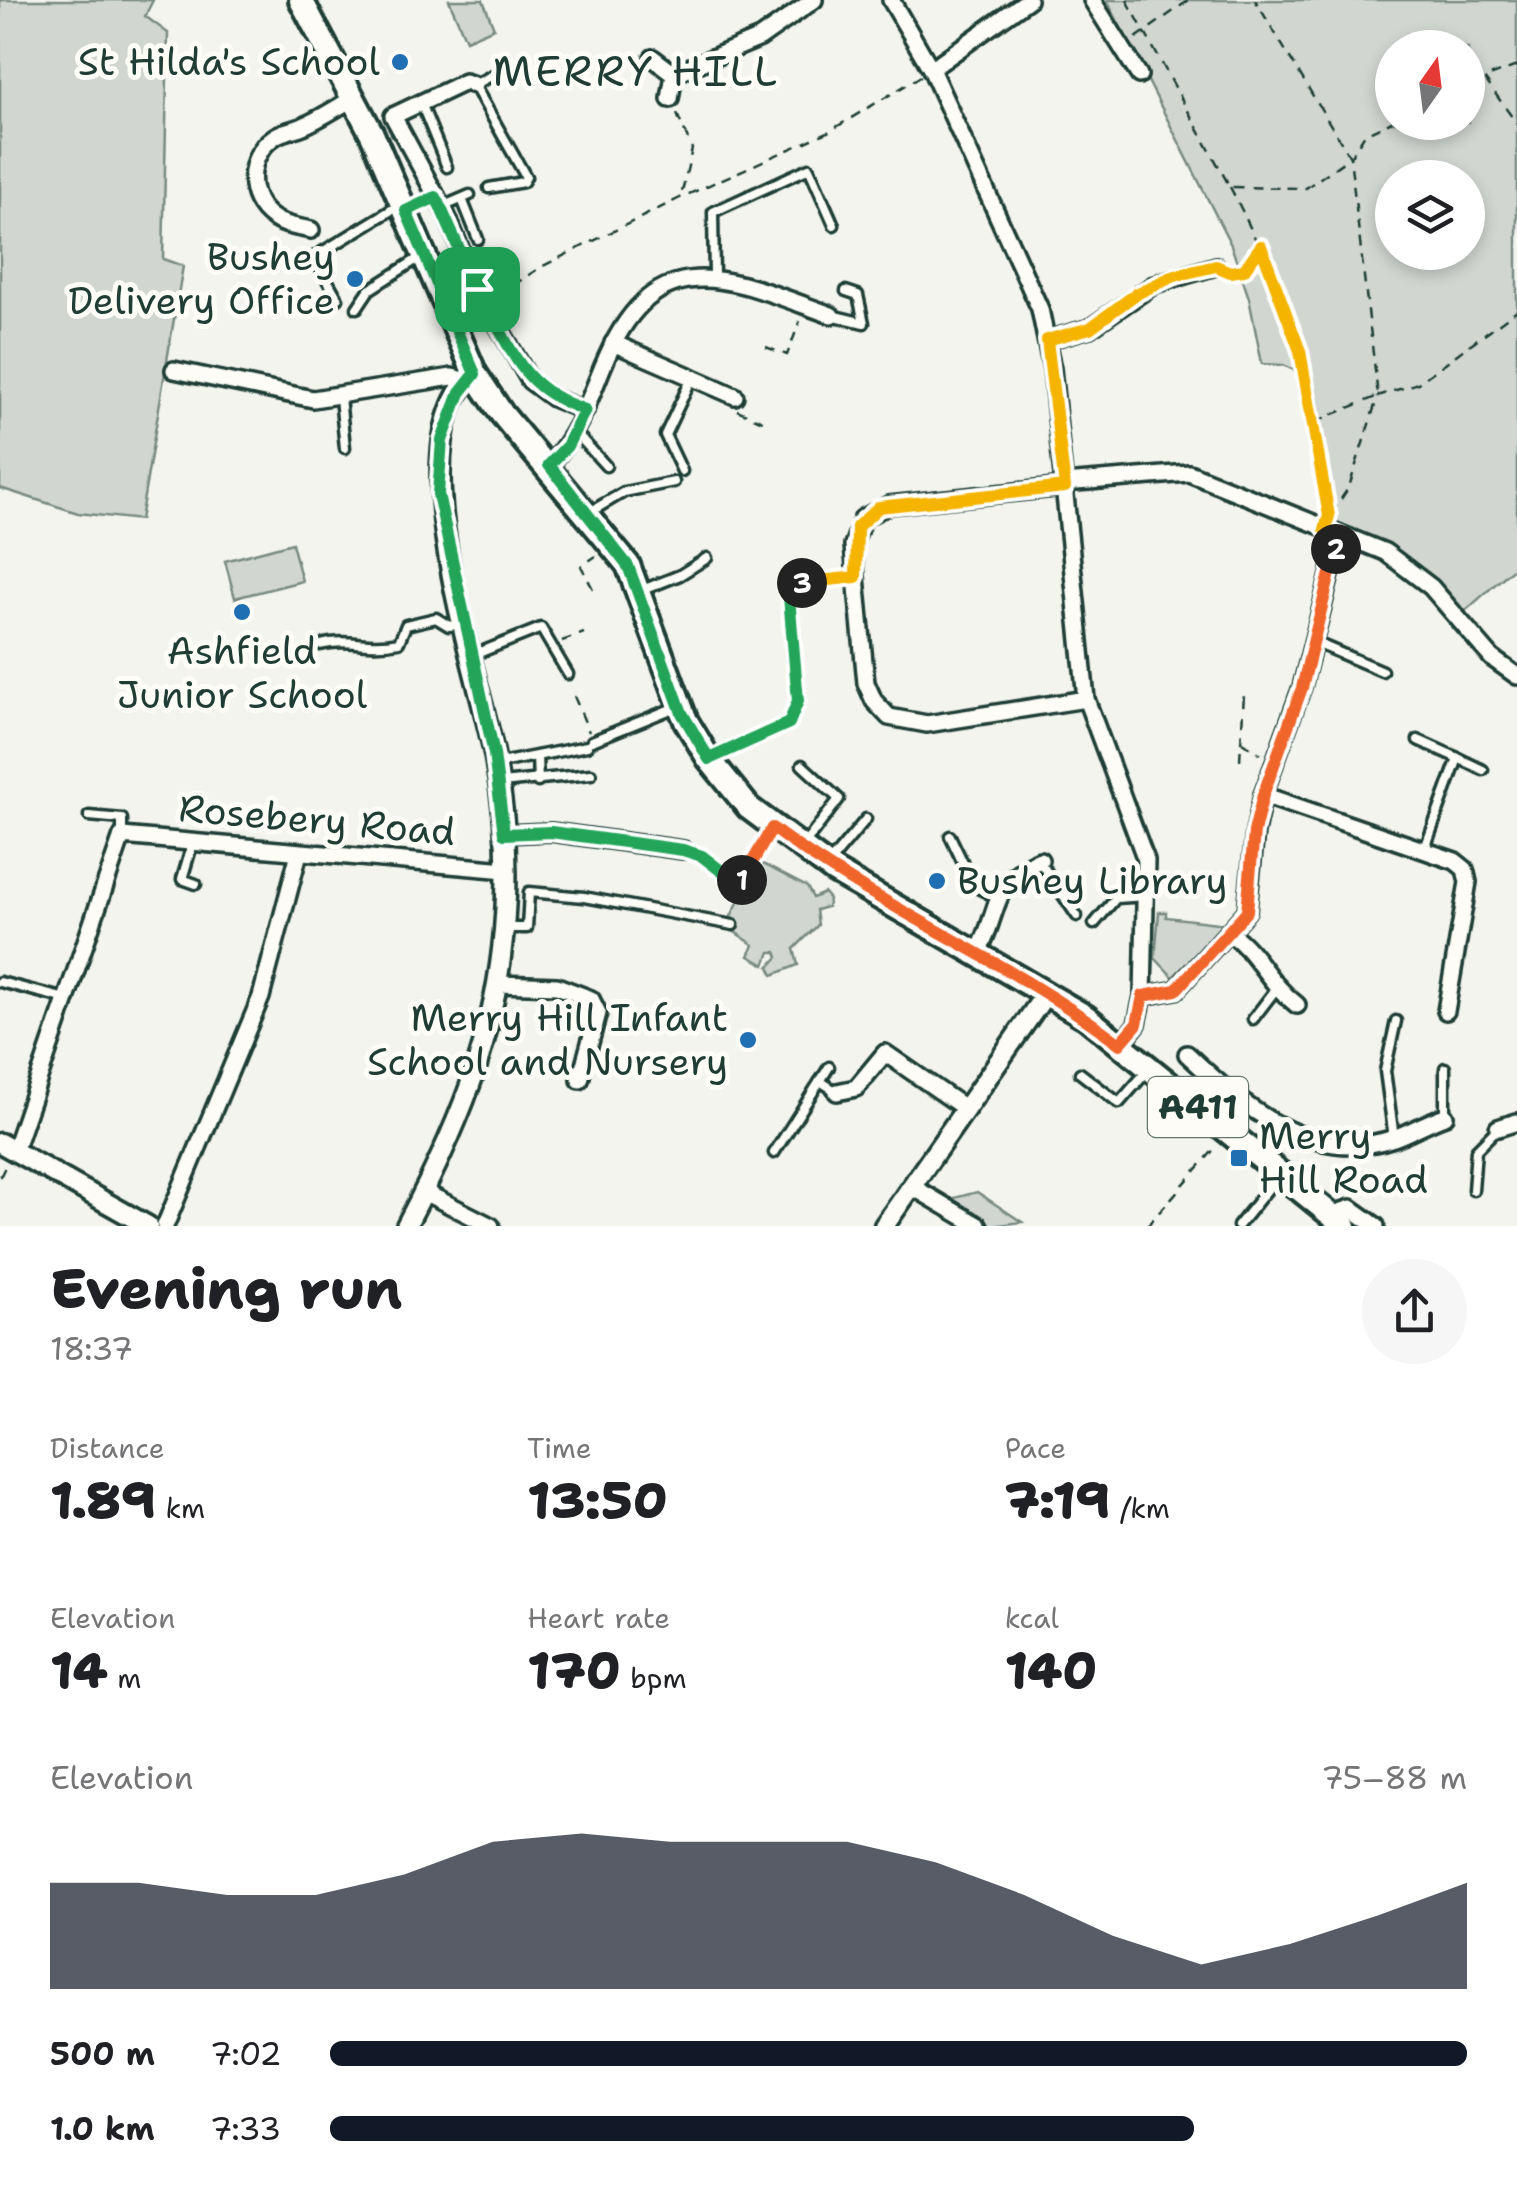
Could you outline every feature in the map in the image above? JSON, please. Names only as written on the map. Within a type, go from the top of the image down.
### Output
[{"type":"main road","name":"A411","points":[[309,4],[425,255],[471,378],[614,545],[640,591],[679,705],[709,759],[749,808],[827,866],[1047,992],[1151,1068],[1338,1221]]},
{"type":"street","points":[[674,74],[760,38],[814,0]]},
{"type":"street","points":[[890,0],[931,69],[1028,278],[1047,340],[1086,699],[1146,860],[1143,996],[1137,1024],[1120,1044]]},
{"type":"street","points":[[1092,0],[1139,75]]},
{"type":"street","points":[[931,69],[1018,3]]},
{"type":"street","points":[[653,58],[674,74]]},
{"type":"street","points":[[670,99],[674,74]]},
{"type":"street","points":[[474,85],[466,82],[392,116],[439,202],[477,289],[530,382],[553,398],[585,410]]},
{"type":"street","points":[[311,230],[279,222],[263,210],[252,188],[254,165],[263,146],[276,134],[306,125],[352,99]]},
{"type":"street","points":[[404,207],[439,202]]},
{"type":"street","points":[[1047,340],[1090,328],[1164,280],[1216,266]]},
{"type":"street","points":[[549,465],[576,433],[623,324],[651,297],[689,279],[714,276],[832,315]]},
{"type":"street","points":[[612,343],[734,396]]},
{"type":"street","points":[[174,370],[296,397],[340,397],[452,377],[471,378],[442,440],[438,476],[464,623],[497,774],[506,870],[504,928],[498,984],[472,1090],[406,1226]]},
{"type":"street","points":[[1086,699],[927,724],[889,717],[866,683],[856,577],[857,527],[879,507],[1190,472],[1406,566],[1431,587],[1492,658],[1517,676]]},
{"type":"street","points":[[1143,996],[1176,990],[1231,934],[1250,903],[1254,832],[1263,795],[1314,642],[1340,536]]},
{"type":"street","points":[[1263,795],[1455,861],[1468,876],[1446,1011]]},
{"type":"street","points":[[504,834],[551,832],[683,850]]},
{"type":"street","points":[[122,836],[66,1000],[7,1147],[148,1226]]},
{"type":"street","name":"Rosebery Road","points":[[122,836],[506,870]]},
{"type":"street","points":[[164,1226],[261,996],[300,853]]},
{"type":"street","points":[[978,952],[993,926],[1006,878],[1040,860]]},
{"type":"street","points":[[1231,934],[1246,947],[1276,989],[1297,1004]]},
{"type":"street","points":[[498,984],[557,986],[590,998],[598,1013],[580,1080]]},
{"type":"street","points":[[884,1226],[1047,992]]},
{"type":"street","points":[[838,1092],[856,1088],[885,1054],[966,1109]]},
{"type":"street","points":[[1186,1054],[1278,1128],[1307,1138],[1364,1144],[1394,1138],[1444,1116]]},
{"type":"street","points":[[1200,1109],[1219,1084]]},
{"type":"street","points":[[1498,1128],[1517,1122]]},
{"type":"street","points":[[912,1186],[979,1226]]},
{"type":"street","points":[[424,1192],[490,1226]]},
{"type":"street","points":[[1338,1221],[1351,1208],[1376,1226]]},
{"type":"lane","points":[[489,188],[522,182],[526,177],[474,85],[512,65]]},
{"type":"lane","points":[[421,103],[447,167]]},
{"type":"lane","points":[[714,276],[713,212],[809,168],[834,225]]},
{"type":"lane","points":[[439,202],[466,197],[478,239]]},
{"type":"lane","points":[[338,299],[314,257],[404,207]]},
{"type":"lane","points":[[357,308],[369,290],[425,255]]},
{"type":"lane","points":[[832,315],[864,323],[858,295],[846,291]]},
{"type":"lane","points":[[682,471],[665,435],[692,378]]},
{"type":"lane","points":[[340,397],[345,448]]},
{"type":"lane","points":[[576,433],[606,466]]},
{"type":"lane","points":[[588,513],[624,492],[674,482]]},
{"type":"lane","points":[[640,591],[706,558]]},
{"type":"lane","points":[[320,645],[342,640],[369,648],[398,642],[406,625],[436,618],[449,626],[464,623]]},
{"type":"lane","points":[[472,656],[541,628],[568,674]]},
{"type":"lane","points":[[1314,642],[1382,670]]},
{"type":"lane","points":[[497,774],[536,756],[590,743],[679,705]]},
{"type":"lane","points":[[1418,740],[1484,770]]},
{"type":"lane","points":[[536,756],[538,782]]},
{"type":"lane","points":[[1424,851],[1458,758]]},
{"type":"lane","points":[[800,849],[840,799],[802,765]]},
{"type":"lane","points":[[497,774],[538,782],[591,774]]},
{"type":"lane","points":[[89,816],[122,820],[122,836]]},
{"type":"lane","points":[[827,866],[866,819]]},
{"type":"lane","points":[[950,836],[974,886],[998,898]]},
{"type":"lane","points":[[194,842],[182,879],[196,884]]},
{"type":"lane","points":[[1040,860],[1077,916]]},
{"type":"lane","points":[[504,928],[526,928],[529,892],[584,897],[733,925]]},
{"type":"lane","points":[[1094,924],[1116,898],[1148,896]]},
{"type":"lane","points":[[1,983],[66,1000]]},
{"type":"lane","points":[[1252,1019],[1276,989]]},
{"type":"lane","points":[[1394,1138],[1385,1071],[1396,1020]]},
{"type":"lane","points":[[774,1152],[828,1067]]},
{"type":"lane","points":[[1080,1073],[1120,1104],[1151,1068]]},
{"type":"lane","points":[[1444,1068],[1444,1116]]},
{"type":"lane","points":[[819,1083],[838,1092]]},
{"type":"lane","points":[[1473,1190],[1476,1150],[1498,1128]]},
{"type":"lane","points":[[1238,1226],[1280,1174]]},
{"type":"path","points":[[1127,0],[1261,246],[1300,351],[1329,516],[1349,487],[1378,396],[1350,158],[1255,0]]},
{"type":"path","points":[[1145,30],[1189,0]]},
{"type":"path","points":[[1485,78],[1517,66]]},
{"type":"path","points":[[477,289],[509,288],[540,267],[680,198],[828,132],[931,69]]},
{"type":"path","points":[[1485,79],[1517,124]]},
{"type":"path","points":[[670,99],[692,149],[680,198]]},
{"type":"path","points":[[1230,187],[1306,188],[1350,158],[1366,134],[1375,130]]},
{"type":"path","points":[[1216,266],[1230,272],[1244,270],[1261,246]]},
{"type":"path","points":[[766,348],[787,355],[806,306]]},
{"type":"path","points":[[1314,422],[1418,382],[1517,310]]},
{"type":"path","points":[[734,396],[735,409],[764,422]]},
{"type":"path","points":[[593,589],[581,566],[614,545]]},
{"type":"path","points":[[709,759],[789,723],[798,701],[788,585],[856,577]]},
{"type":"path","points":[[551,644],[584,633]]},
{"type":"path","points":[[1240,760],[1244,694]]},
{"type":"path","points":[[574,696],[590,743]]},
{"type":"path","points":[[1241,741],[1274,764]]},
{"type":"path","points":[[683,850],[702,856],[738,884],[772,828]]},
{"type":"path","points":[[1146,1226],[1229,1132]]},
{"type":"shaded area","points":[[0,0],[153,0],[145,16],[168,33],[163,259],[183,266],[140,520],[78,513],[0,488]]},
{"type":"shaded area","points":[[449,0],[483,0],[494,28],[466,40]]},
{"type":"shaded area","points":[[1107,0],[1517,0],[1517,565],[1463,613],[1430,578],[1401,555],[1324,518],[1299,372],[1283,365],[1262,364],[1249,298],[1231,245]]},
{"type":"shaded area","points":[[292,543],[302,581],[235,598],[225,561]]},
{"type":"shaded area","points":[[759,862],[807,887],[813,898],[824,893],[829,899],[827,907],[816,910],[818,925],[794,949],[798,965],[773,975],[769,967],[778,957],[776,952],[770,952],[765,965],[749,956],[754,945],[726,926]]},
{"type":"shaded area","points":[[1159,912],[1166,912],[1166,917],[1226,924],[1173,977],[1155,958]]},
{"type":"shaded area","points":[[977,1192],[1022,1222],[992,1226],[947,1200]]},
{"type":"place","name":"St Hilda's School","points":[[400,62]]},
{"type":"place","name":"Bushey Delivery Office","points":[[355,279]]},
{"type":"place","name":"Ashfield Junior School","points":[[242,612]]},
{"type":"place","name":"Bushey Library","points":[[937,881]]},
{"type":"place","name":"Merry Hill Infant School and Nursery","points":[[748,1040]]},
{"type":"place","name":"Merry Hill Road","points":[[1239,1158]]},
{"type":"district","name":"MERRY HILL","points":[[636,71]]},
{"type":"route","points":[[436,197],[477,289],[530,382],[553,398],[585,410],[576,433],[549,465],[628,566],[682,713],[709,759],[789,723],[798,701],[788,585],[856,577],[854,537],[870,512],[888,505],[1065,487],[1047,340],[1090,328],[1136,294],[1174,276],[1216,266],[1230,272],[1244,270],[1261,246],[1300,351],[1329,516],[1325,529],[1340,536],[1302,688],[1263,795],[1250,864],[1250,903],[1231,934],[1176,990],[1143,996],[1137,1024],[1120,1044],[1047,992],[834,871],[772,828],[738,884],[702,856],[683,850],[551,832],[504,834],[494,754],[438,494],[442,440],[466,381],[475,374],[406,211],[436,197]]}]
